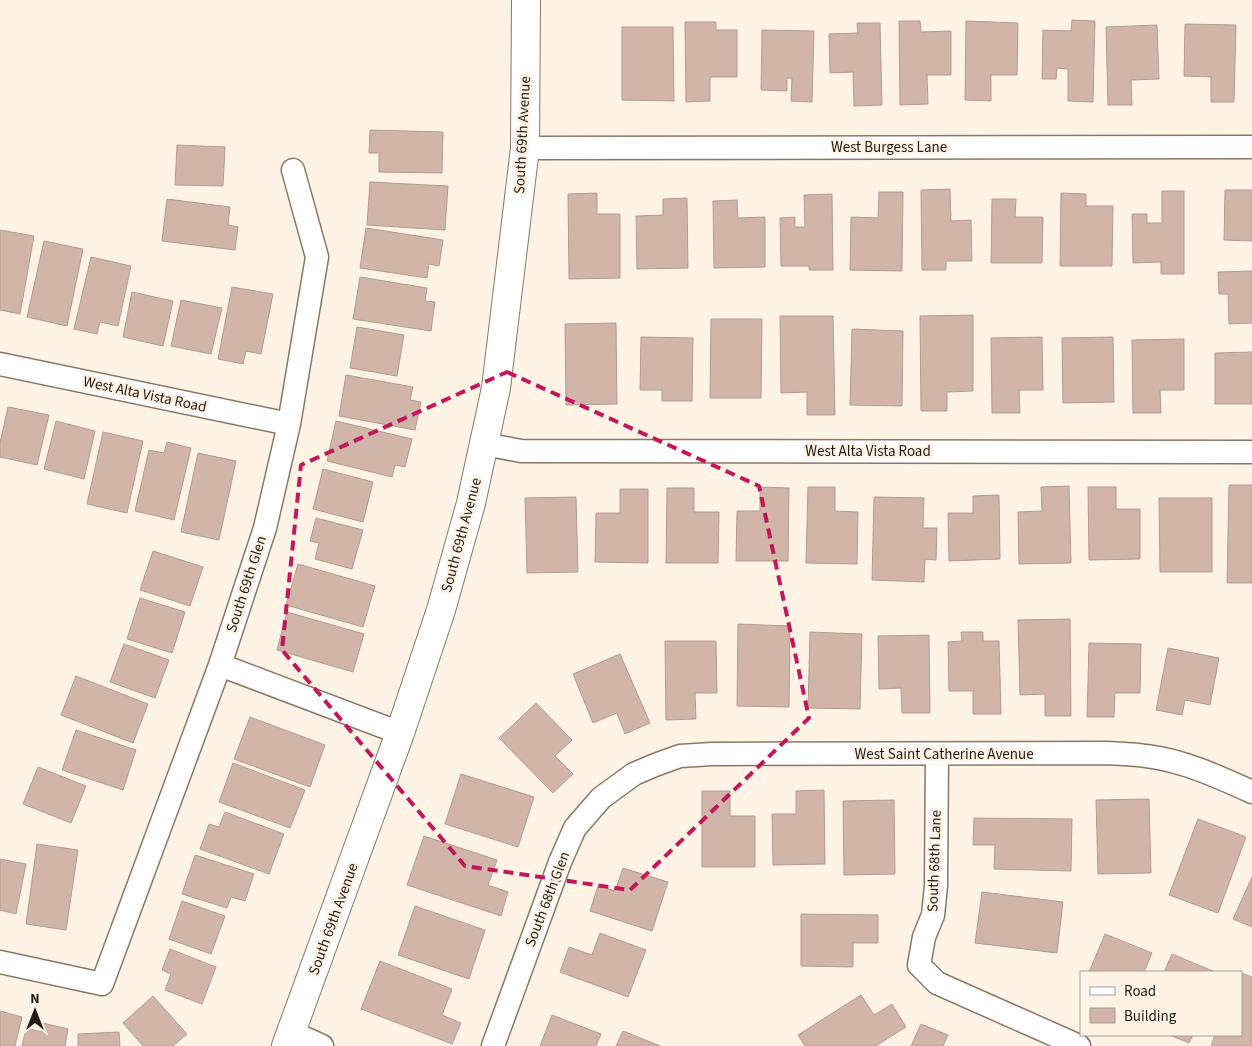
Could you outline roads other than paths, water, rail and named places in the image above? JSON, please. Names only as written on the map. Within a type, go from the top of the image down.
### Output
[{"type":"street","name":"South 69th Avenue","points":[[289,1039],[400,733],[441,610],[458,555],[484,444],[496,388],[525,148],[526,0]]},
{"type":"street","name":"West Burgess Lane","points":[[525,148],[1252,147]]},
{"type":"street","name":"South 69th Glen","points":[[0,962],[102,984],[220,665],[265,528],[289,424],[316,257],[293,170]]},
{"type":"street","name":"West Alta Vista Road","points":[[0,364],[289,424]]},
{"type":"street","name":"West Alta Vista Road","points":[[484,444],[521,451],[1252,452]]},
{"type":"street","points":[[220,665],[400,733]]},
{"type":"street","name":"West Saint Catherine Avenue","points":[[634,774],[680,756],[712,754],[1107,753],[1147,756],[1208,774],[1252,792]]},
{"type":"street","name":"South 68th Lane","points":[[937,754],[936,886],[933,915],[924,937],[919,965],[937,983],[1079,1046]]},
{"type":"street","name":"South 68th Glen","points":[[493,1046],[560,862],[575,828],[601,798],[634,774]]},
{"type":"street","points":[[289,1039],[322,1046]]}]
